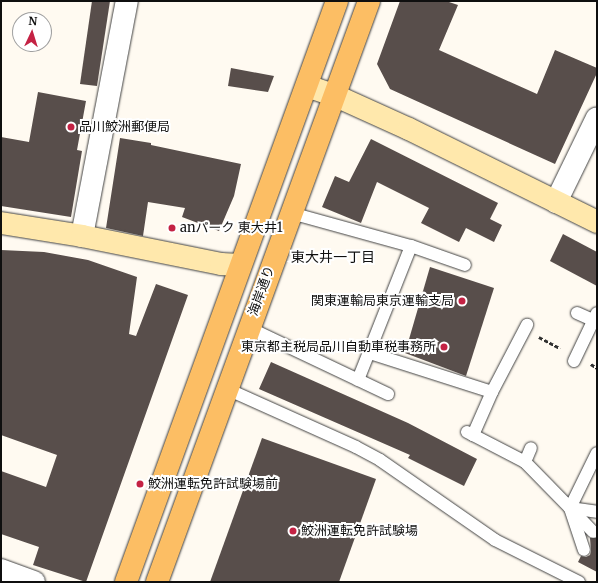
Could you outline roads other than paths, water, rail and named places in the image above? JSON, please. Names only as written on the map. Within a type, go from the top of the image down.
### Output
[{"type":"main road","points":[[126,582],[337,1]]},
{"type":"main road","name":"海岸通り","points":[[157,582],[291,213],[336,96],[369,1]]},
{"type":"street","points":[[82,236],[127,1]]},
{"type":"street","points":[[307,86],[336,96],[409,129],[597,222]]},
{"type":"street","points":[[556,202],[597,118]]},
{"type":"street","points":[[1,223],[82,236],[221,264],[240,266]]},
{"type":"street","points":[[1,570],[34,582]]},
{"type":"lane","points":[[291,213],[411,246],[465,265]]},
{"type":"lane","points":[[358,380],[370,353],[411,246]]},
{"type":"lane","points":[[574,361],[596,319],[577,313]]},
{"type":"lane","points":[[527,325],[470,433],[525,462],[593,532]]},
{"type":"lane","points":[[249,328],[388,394]]},
{"type":"lane","points":[[370,353],[492,392]]},
{"type":"lane","points":[[227,389],[356,447],[380,460],[495,540],[578,582]]},
{"type":"lane","points":[[525,462],[531,448]]},
{"type":"lane","points":[[584,550],[570,508],[597,453]]},
{"type":"lane","points":[[570,508],[597,512]]},
{"type":"place","name":"品川鮫洲郵便局","points":[[71,127]]},
{"type":"place","name":"anパーク 東大井1","points":[[172,228]]},
{"type":"place","name":"関東運輸局東京運輸支局","points":[[462,301]]},
{"type":"place","name":"東京都主税局品川自動車税事務所","points":[[444,347]]},
{"type":"place","name":"鮫洲運転免許試験場前","points":[[140,484]]},
{"type":"place","name":"鮫洲運転免許試験場","points":[[293,531]]},
{"type":"district","name":"東大井一丁目","points":[[333,257]]}]
